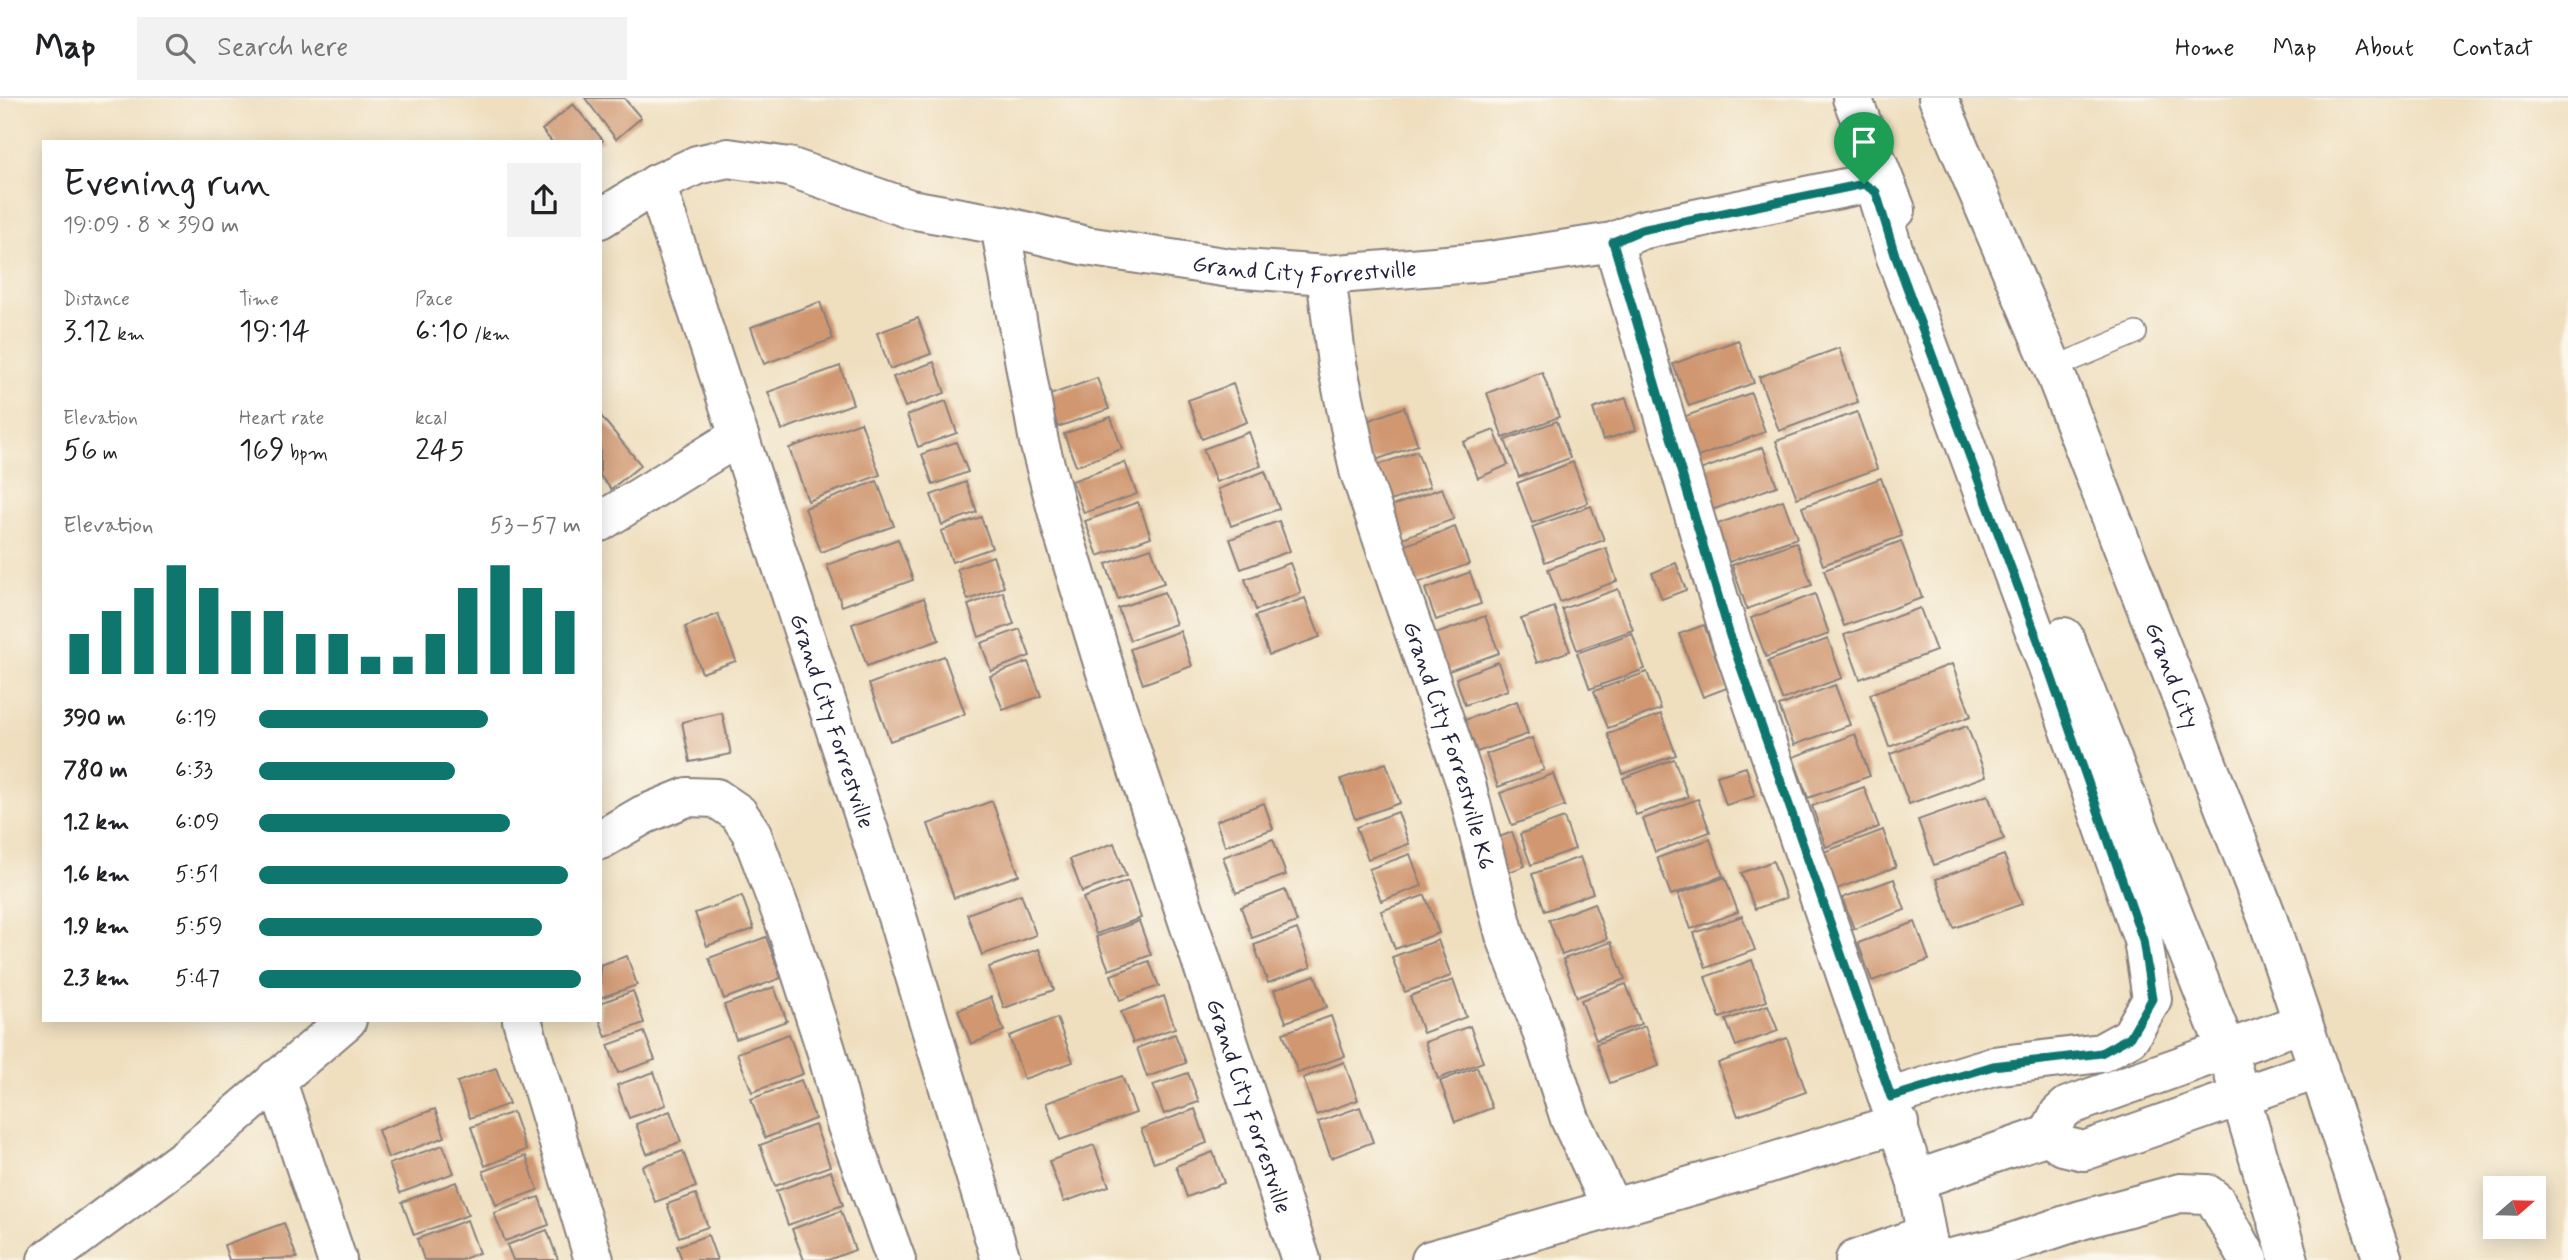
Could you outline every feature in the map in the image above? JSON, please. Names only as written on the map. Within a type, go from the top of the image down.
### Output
[{"type":"street","points":[[1852,98],[2227,1051],[2289,1260]]},
{"type":"street","name":"Grand City","points":[[1938,98],[2053,368],[2267,917],[2383,1260]]},
{"type":"street","name":"Grand City Forrestville","points":[[602,218],[656,184],[697,165],[728,158],[758,160],[910,209],[1000,225],[1086,246],[1217,266],[1326,275],[1483,262],[1613,242],[1641,230],[1732,209],[1864,184],[1876,192],[1895,255],[2050,673],[2143,940],[2152,999],[2130,1037],[2101,1053],[1993,1066],[1757,1167],[1611,1206],[1431,1260]]},
{"type":"street","name":"Grand City Forrestville","points":[[656,184],[895,910],[1001,1260]]},
{"type":"street","name":"Grand City Forrestville","points":[[1000,225],[1039,442],[1062,529],[1115,702],[1301,1260]]},
{"type":"street","points":[[1613,242],[1730,636],[1895,1110],[1916,1180],[1932,1252]]},
{"type":"street","name":"Grand City Forrestville K6","points":[[1326,275],[1337,364],[1359,470],[1466,784],[1505,935],[1538,1020],[1570,1119],[1611,1206]]},
{"type":"street","points":[[602,521],[739,436]]},
{"type":"street","points":[[602,839],[643,815],[687,797],[716,798],[738,813],[751,832],[784,920],[827,1054],[845,1122],[896,1260]]},
{"type":"street","points":[[47,1260],[83,1249],[345,1022]]},
{"type":"street","points":[[523,1022],[594,1260]]},
{"type":"street","points":[[1916,1180],[2048,1135],[2059,1114],[2068,1106],[2302,1023]]},
{"type":"street","points":[[2048,1135],[2063,1146],[2084,1151],[2319,1069]]},
{"type":"street","points":[[276,1079],[337,1260]]},
{"type":"street","points":[[1855,1260],[1996,1248],[2081,1220],[2180,1193],[2207,1194],[2216,1201],[2249,1260]]},
{"type":"lane","points":[[2053,368],[2136,332]]},
{"type":"building","points":[[585,98],[624,98],[641,118],[616,139]]},
{"type":"building","points":[[573,104],[603,140],[550,140],[542,130]]},
{"type":"building","points":[[820,302],[833,339],[764,364],[751,327]]},
{"type":"building","points":[[918,318],[931,354],[890,369],[877,333]]},
{"type":"building","points":[[1738,340],[1754,383],[1689,406],[1673,364]]},
{"type":"building","points":[[1839,348],[1858,402],[1779,431],[1759,377]]},
{"type":"building","points":[[934,362],[945,393],[905,407],[893,377]]},
{"type":"building","points":[[840,366],[853,404],[782,430],[768,392]]},
{"type":"building","points":[[1542,372],[1559,417],[1503,438],[1487,393]]},
{"type":"building","points":[[1097,378],[1109,409],[1058,427],[1047,396]]},
{"type":"building","points":[[1233,384],[1247,422],[1202,439],[1188,400]]},
{"type":"building","points":[[1751,393],[1765,432],[1698,457],[1683,417]]},
{"type":"building","points":[[1626,398],[1636,430],[1603,440],[1593,409]]},
{"type":"building","points":[[946,401],[957,433],[918,447],[907,415]]},
{"type":"building","points":[[1404,407],[1418,445],[1370,462],[1357,425]]},
{"type":"building","points":[[1857,412],[1877,469],[1797,498],[1776,441]]},
{"type":"building","points":[[602,417],[641,465],[611,489],[602,478]]},
{"type":"building","points":[[1111,417],[1122,449],[1076,466],[1064,434]]},
{"type":"building","points":[[1557,421],[1570,458],[1519,477],[1505,440]]},
{"type":"building","points":[[861,422],[880,475],[808,501],[789,448]]},
{"type":"building","points":[[1494,430],[1508,465],[1478,478],[1463,442]]},
{"type":"building","points":[[1249,432],[1261,466],[1216,482],[1203,449]]},
{"type":"building","points":[[956,442],[968,472],[933,485],[922,454]]},
{"type":"building","points":[[1763,447],[1777,486],[1712,510],[1697,471]]},
{"type":"building","points":[[1417,451],[1430,487],[1385,503],[1372,467]]},
{"type":"building","points":[[1125,462],[1137,494],[1084,513],[1072,481]]},
{"type":"building","points":[[1573,462],[1588,503],[1532,523],[1517,483]]},
{"type":"building","points":[[1265,471],[1279,509],[1231,526],[1218,489]]},
{"type":"building","points":[[1881,478],[1902,536],[1823,565],[1802,507]]},
{"type":"building","points":[[877,481],[894,526],[821,552],[805,508]]},
{"type":"building","points":[[966,482],[977,512],[942,525],[931,495]]},
{"type":"building","points":[[1442,488],[1454,519],[1400,539],[1389,507]]},
{"type":"building","points":[[1783,500],[1797,538],[1729,562],[1715,525]]},
{"type":"building","points":[[1138,502],[1151,537],[1098,556],[1085,521]]},
{"type":"building","points":[[1591,506],[1604,540],[1545,562],[1532,527]]},
{"type":"building","points":[[981,517],[992,548],[952,562],[941,531]]},
{"type":"building","points":[[1279,521],[1290,551],[1241,569],[1230,539]]},
{"type":"building","points":[[1455,527],[1469,564],[1417,583],[1403,546]]},
{"type":"building","points":[[898,539],[913,580],[842,606],[827,565]]},
{"type":"building","points":[[1901,541],[1922,598],[1844,626],[1824,570]]},
{"type":"building","points":[[1796,542],[1812,585],[1747,609],[1732,565]]},
{"type":"building","points":[[1151,548],[1164,583],[1118,599],[1106,564]]},
{"type":"building","points":[[1606,548],[1617,581],[1560,602],[1548,569]]},
{"type":"building","points":[[993,556],[1004,587],[968,600],[957,569]]},
{"type":"building","points":[[1290,563],[1301,593],[1256,610],[1245,579]]},
{"type":"building","points":[[1676,563],[1686,590],[1662,599],[1652,573]]},
{"type":"building","points":[[1470,572],[1481,604],[1436,620],[1425,589]]},
{"type":"building","points":[[1618,589],[1633,630],[1577,650],[1562,609]]},
{"type":"building","points":[[1003,592],[1014,624],[979,637],[968,605]]},
{"type":"building","points":[[1164,592],[1176,624],[1130,640],[1118,608]]},
{"type":"building","points":[[1815,594],[1829,634],[1766,657],[1751,618]]},
{"type":"building","points":[[924,598],[939,640],[867,666],[852,624]]},
{"type":"building","points":[[1305,598],[1320,637],[1269,655],[1255,616]]},
{"type":"building","points":[[1554,607],[1570,651],[1537,663],[1521,619]]},
{"type":"building","points":[[1920,608],[1936,651],[1860,679],[1844,635]]},
{"type":"building","points":[[718,614],[736,661],[702,673],[685,627]]},
{"type":"building","points":[[1485,616],[1499,653],[1446,672],[1433,635]]},
{"type":"building","points":[[1704,625],[1727,688],[1703,697],[1679,634]]},
{"type":"building","points":[[1020,629],[1030,656],[991,671],[981,643]]},
{"type":"building","points":[[1180,631],[1192,666],[1143,684],[1130,649]]},
{"type":"building","points":[[1632,633],[1645,669],[1590,689],[1577,653]]},
{"type":"building","points":[[1828,639],[1842,678],[1782,700],[1768,661]]},
{"type":"building","points":[[944,656],[965,714],[890,741],[869,684]]},
{"type":"building","points":[[1028,662],[1041,696],[1003,710],[990,676]]},
{"type":"building","points":[[1498,662],[1508,690],[1465,705],[1456,678]]},
{"type":"building","points":[[1952,664],[1971,716],[1889,747],[1870,694]]},
{"type":"building","points":[[1647,672],[1661,709],[1608,728],[1594,691]]},
{"type":"building","points":[[1835,685],[1850,725],[1794,745],[1779,706]]},
{"type":"building","points":[[1517,701],[1528,734],[1477,752],[1465,720]]},
{"type":"building","points":[[722,713],[731,754],[690,762],[682,722]]},
{"type":"building","points":[[1661,714],[1676,755],[1623,774],[1608,734]]},
{"type":"building","points":[[1967,726],[1986,776],[1909,804],[1890,754]]},
{"type":"building","points":[[1855,734],[1870,776],[1808,798],[1793,757]]},
{"type":"building","points":[[1532,738],[1544,770],[1498,787],[1486,754]]},
{"type":"building","points":[[1674,759],[1688,797],[1636,815],[1623,778]]},
{"type":"building","points":[[1386,763],[1400,803],[1355,819],[1341,779]]},
{"type":"building","points":[[1746,767],[1755,796],[1726,805],[1717,776]]},
{"type":"building","points":[[1553,774],[1565,806],[1512,825],[1500,793]]},
{"type":"building","points":[[1864,787],[1879,827],[1826,847],[1812,806]]},
{"type":"building","points":[[1988,795],[2004,839],[1934,865],[1918,820]]},
{"type":"building","points":[[1698,799],[1710,832],[1655,852],[1643,819]]},
{"type":"building","points":[[992,801],[1019,875],[954,898],[928,824]]},
{"type":"building","points":[[1264,803],[1273,829],[1225,846],[1216,821]]},
{"type":"building","points":[[1398,812],[1409,844],[1368,859],[1356,827]]},
{"type":"building","points":[[1564,818],[1575,849],[1531,865],[1520,834]]},
{"type":"building","points":[[1883,830],[1896,867],[1834,890],[1821,853]]},
{"type":"building","points":[[1512,832],[1525,866],[1501,875],[1489,841]]},
{"type":"building","points":[[1273,839],[1286,875],[1236,893],[1223,857]]},
{"type":"building","points":[[1710,839],[1723,876],[1671,895],[1657,858]]},
{"type":"building","points":[[1114,843],[1126,876],[1082,892],[1070,859]]},
{"type":"building","points":[[1410,854],[1422,886],[1381,901],[1369,869]]},
{"type":"building","points":[[2004,855],[2022,904],[1954,928],[1936,879]]},
{"type":"building","points":[[1580,857],[1593,893],[1545,911],[1532,874]]},
{"type":"building","points":[[1773,861],[1786,898],[1755,909],[1741,873]]},
{"type":"building","points":[[1725,877],[1738,912],[1691,929],[1678,894]]},
{"type":"building","points":[[1894,879],[1905,910],[1854,929],[1842,898]]},
{"type":"building","points":[[1128,881],[1141,918],[1096,934],[1083,898]]},
{"type":"building","points":[[1285,890],[1297,922],[1252,938],[1241,907]]},
{"type":"building","points":[[1021,894],[1036,935],[982,955],[967,914]]},
{"type":"building","points":[[1425,895],[1439,933],[1395,949],[1381,911]]},
{"type":"building","points":[[742,896],[754,929],[707,946],[695,913]]},
{"type":"building","points":[[1594,903],[1607,939],[1562,955],[1549,920]]},
{"type":"building","points":[[1742,916],[1755,950],[1706,968],[1694,933]]},
{"type":"building","points":[[1139,921],[1151,955],[1109,970],[1096,937]]},
{"type":"building","points":[[1915,922],[1929,960],[1872,981],[1858,943]]},
{"type":"building","points":[[1297,929],[1311,967],[1268,983],[1254,945]]},
{"type":"building","points":[[766,937],[781,978],[724,999],[709,958]]},
{"type":"building","points":[[1438,940],[1451,976],[1405,992],[1392,957]]},
{"type":"building","points":[[1611,942],[1625,979],[1577,997],[1563,959]]},
{"type":"building","points":[[1039,949],[1054,990],[1004,1008],[989,967]]},
{"type":"building","points":[[627,956],[637,985],[602,997],[602,964]]},
{"type":"building","points":[[1752,960],[1767,1001],[1720,1018],[1705,977]]},
{"type":"building","points":[[1149,961],[1159,986],[1120,1000],[1111,975]]},
{"type":"building","points":[[1315,975],[1327,1007],[1286,1022],[1274,990]]},
{"type":"building","points":[[1453,980],[1466,1017],[1423,1033],[1410,996]]},
{"type":"building","points":[[1626,984],[1641,1024],[1596,1040],[1581,1000]]},
{"type":"building","points":[[774,987],[787,1021],[736,1039],[724,1005]]},
{"type":"building","points":[[633,991],[644,1023],[606,1037],[600,1022],[602,1002]]},
{"type":"building","points":[[1164,996],[1175,1028],[1133,1043],[1121,1012]]},
{"type":"building","points":[[991,997],[1004,1031],[971,1044],[958,1010]]},
{"type":"building","points":[[1768,1005],[1778,1031],[1736,1046],[1726,1020]]},
{"type":"building","points":[[1331,1016],[1345,1056],[1298,1073],[1283,1033]]},
{"type":"building","points":[[1057,1018],[1073,1062],[1024,1079],[1009,1036]]},
{"type":"building","points":[[1470,1026],[1483,1062],[1438,1079],[1425,1042]]},
{"type":"building","points":[[1645,1026],[1659,1066],[1610,1083],[1596,1044]]},
{"type":"building","points":[[644,1032],[655,1060],[618,1073],[608,1045]]},
{"type":"building","points":[[789,1034],[803,1074],[752,1092],[737,1053]]},
{"type":"building","points":[[1175,1034],[1186,1063],[1147,1077],[1137,1048]]},
{"type":"building","points":[[1787,1038],[1806,1092],[1738,1116],[1718,1063]]},
{"type":"building","points":[[1344,1062],[1358,1100],[1316,1115],[1303,1078]]},
{"type":"building","points":[[1477,1067],[1492,1108],[1455,1122],[1440,1081]]},
{"type":"building","points":[[496,1068],[509,1104],[470,1118],[457,1082]]},
{"type":"building","points":[[654,1072],[666,1105],[629,1118],[617,1085]]},
{"type":"building","points":[[1188,1073],[1199,1102],[1164,1114],[1153,1085]]},
{"type":"building","points":[[1122,1076],[1136,1113],[1060,1140],[1046,1103]]},
{"type":"building","points":[[801,1080],[815,1119],[765,1138],[751,1099]]},
{"type":"building","points":[[1360,1107],[1373,1142],[1331,1158],[1318,1122]]},
{"type":"building","points":[[435,1109],[445,1137],[388,1158],[378,1130]]},
{"type":"building","points":[[1195,1109],[1207,1143],[1154,1163],[1141,1129]]},
{"type":"building","points":[[670,1111],[681,1142],[647,1154],[636,1124]]},
{"type":"building","points":[[513,1112],[526,1150],[485,1166],[471,1127]]},
{"type":"building","points":[[815,1125],[830,1166],[775,1186],[760,1145]]},
{"type":"building","points":[[443,1145],[454,1173],[400,1193],[389,1164]]},
{"type":"building","points":[[1094,1145],[1109,1186],[1064,1202],[1049,1161]]},
{"type":"building","points":[[683,1151],[696,1187],[655,1202],[642,1166]]},
{"type":"building","points":[[1213,1152],[1224,1183],[1187,1197],[1176,1166]]},
{"type":"building","points":[[526,1156],[538,1190],[496,1205],[483,1171]]},
{"type":"building","points":[[831,1171],[843,1205],[788,1225],[776,1191]]},
{"type":"building","points":[[456,1182],[468,1215],[414,1235],[402,1202]]},
{"type":"building","points":[[696,1194],[708,1227],[679,1237],[667,1204]]},
{"type":"building","points":[[539,1197],[549,1225],[505,1241],[494,1213]]},
{"type":"building","points":[[841,1211],[855,1250],[828,1260],[804,1260],[792,1229]]},
{"type":"building","points":[[467,1220],[479,1253],[461,1260],[424,1260],[417,1239]]},
{"type":"building","points":[[284,1223],[297,1258],[229,1260],[224,1245]]},
{"type":"building","points":[[547,1230],[558,1260],[513,1260],[507,1245]]},
{"type":"building","points":[[708,1235],[717,1260],[682,1260],[677,1246]]},
{"type":"route","points":[[1864,184],[1876,192],[1895,255],[2050,673],[2143,940],[2152,999],[2140,1024],[2130,1037],[2101,1053],[1993,1066],[1891,1097],[1730,636],[1613,242],[1641,230],[1732,209],[1864,184]]}]
